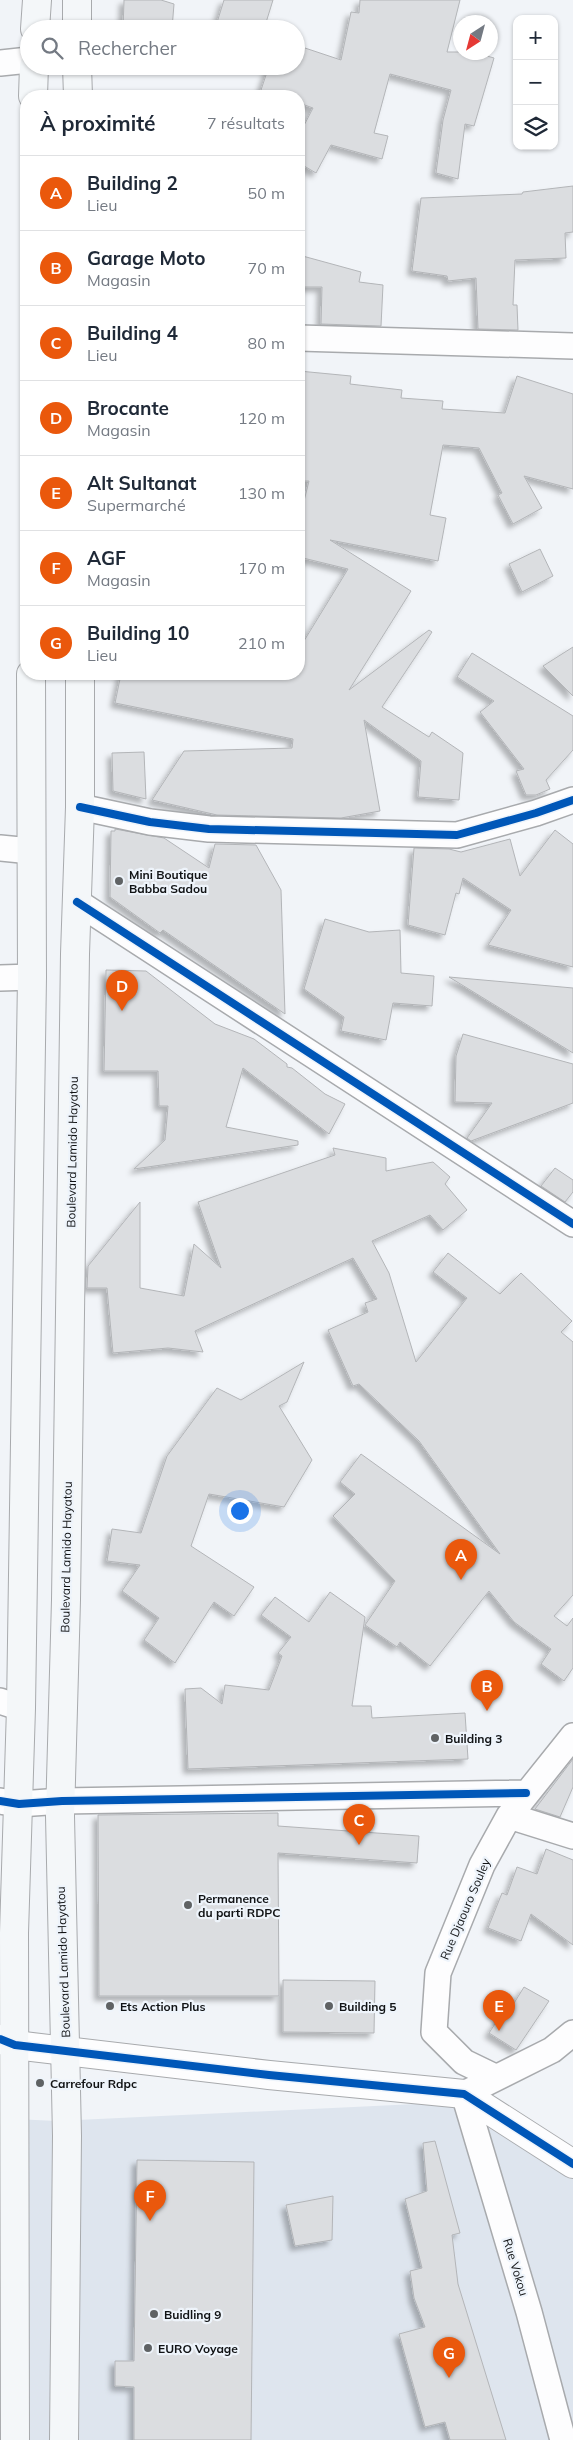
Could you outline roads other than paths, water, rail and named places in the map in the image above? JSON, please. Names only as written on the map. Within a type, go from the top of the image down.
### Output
[{"type":"main road","points":[[36,20],[37,0]]},
{"type":"main road","points":[[77,0],[77,20]]},
{"type":"main road","points":[[33,90],[34,75]]},
{"type":"main road","points":[[77,75],[78,90]]},
{"type":"main road","points":[[15,2440],[7,1942],[10,1704],[27,1248],[32,977],[31,680]]},
{"type":"main road","name":"Boulevard Lamido Hayatou","points":[[64,2440],[67,2146],[60,1858],[80,807],[80,680]]},
{"type":"main road","points":[[27,1248],[71,1249]]},
{"type":"street","points":[[0,63],[20,61]]},
{"type":"street","points":[[305,338],[573,346]]},
{"type":"street","points":[[80,807],[150,822],[209,829],[457,835],[573,800]]},
{"type":"street","points":[[0,848],[32,850]]},
{"type":"street","points":[[77,902],[573,1224]]},
{"type":"street","points":[[0,978],[32,977]]},
{"type":"street","name":"Rue Djaouro Souley","points":[[495,2077],[464,2062],[434,2032],[438,1973],[482,1865],[509,1816],[573,1736]]},
{"type":"street","points":[[9,1802],[526,1793]]},
{"type":"street","points":[[509,1816],[573,1836]]},
{"type":"street","points":[[464,2094],[552,2050],[573,2033]]},
{"type":"street","points":[[8,2042],[66,2052],[464,2094],[573,2164]]},
{"type":"street","name":"Rue Vokou","points":[[464,2094],[529,2312],[563,2440]]},
{"type":"place","name":"Mini Boutique Babba Sadou","points":[[119,881]]},
{"type":"place","name":"Brocante","points":[[122,1011]]},
{"type":"place","name":"Building 2","points":[[461,1580]]},
{"type":"place","name":"Garage Moto","points":[[487,1711]]},
{"type":"place","name":"Building 3","points":[[435,1738]]},
{"type":"place","name":"Building 4","points":[[359,1845]]},
{"type":"place","name":"Permanence du parti RDPC","points":[[188,1905]]},
{"type":"place","name":"Ets Action Plus","points":[[110,2006]]},
{"type":"place","name":"Building 5","points":[[329,2006]]},
{"type":"place","name":"Alt Sultanat","points":[[499,2031]]},
{"type":"place","name":"Carrefour Rdpc","points":[[40,2083]]},
{"type":"place","name":"AGF","points":[[150,2221]]},
{"type":"place","name":"Buidling 9","points":[[154,2314]]},
{"type":"place","name":"EURO Voyage","points":[[148,2348]]},
{"type":"place","name":"Building 10","points":[[449,2378]]}]
